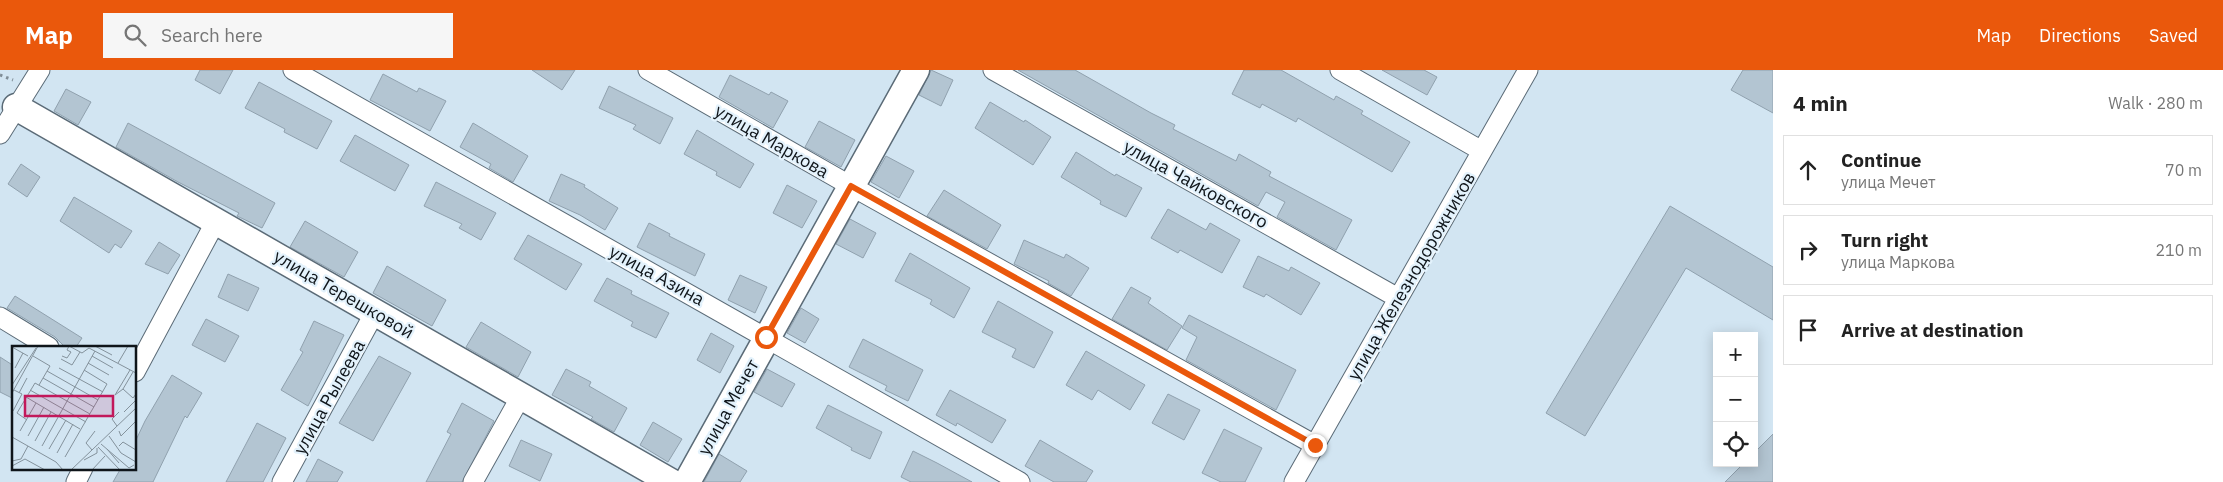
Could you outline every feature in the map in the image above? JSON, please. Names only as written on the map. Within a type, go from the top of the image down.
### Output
[{"type":"street","points":[[0,134],[40,70]]},
{"type":"street","name":"улица Азина","points":[[293,70],[1020,482]]},
{"type":"street","name":"улица Маркова","points":[[648,70],[851,186],[1315,445]]},
{"type":"street","name":"улица Мечет","points":[[687,482],[916,70]]},
{"type":"street","name":"улица Чайковского","points":[[993,70],[1398,298]]},
{"type":"street","points":[[1340,70],[1482,151]]},
{"type":"street","name":"улица Железнодорожников","points":[[1294,482],[1528,70]]},
{"type":"street","name":"улица Терешковой","points":[[16,107],[671,482]]},
{"type":"street","points":[[136,370],[216,222]]},
{"type":"street","name":"улица Рылеева","points":[[282,482],[375,312]]},
{"type":"street","points":[[0,316],[47,346]]},
{"type":"street","points":[[474,482],[520,396]]},
{"type":"street","points":[[76,482],[82,470]]},
{"type":"building","points":[[200,70],[233,70],[220,94],[195,80]]},
{"type":"building","points":[[532,70],[575,70],[562,90]]},
{"type":"building","points":[[931,70],[953,80],[941,106],[919,95]]},
{"type":"building","points":[[1018,70],[1075,70],[1175,125],[1173,129],[1236,161],[1239,154],[1271,172],[1269,176],[1352,220],[1336,250],[1277,217],[1285,202],[1266,192],[1258,206]]},
{"type":"building","points":[[1244,70],[1281,70],[1334,100],[1336,96],[1363,111],[1361,114],[1410,142],[1392,172],[1298,118],[1296,122],[1262,104],[1260,108],[1232,94]]},
{"type":"building","points":[[1382,70],[1424,70],[1437,77],[1427,95]]},
{"type":"building","points":[[1743,70],[1773,70],[1773,113],[1731,90]]},
{"type":"building","points":[[383,74],[417,92],[419,88],[446,101],[430,131],[370,100]]},
{"type":"building","points":[[730,75],[769,95],[771,92],[788,101],[773,128],[719,97]]},
{"type":"building","points":[[259,82],[332,121],[317,149],[284,132],[285,129],[245,108]]},
{"type":"building","points":[[609,86],[673,118],[660,144],[633,129],[636,125],[599,108]]},
{"type":"building","points":[[66,89],[91,102],[78,125],[54,111]]},
{"type":"building","points":[[990,102],[1024,122],[1025,120],[1051,137],[1033,165],[975,128]]},
{"type":"building","points":[[819,121],[855,140],[841,167],[805,147]]},
{"type":"building","points":[[128,123],[275,203],[262,228],[237,216],[239,213],[178,182],[116,147]]},
{"type":"building","points":[[473,123],[528,156],[513,182],[489,168],[491,164],[460,147]]},
{"type":"building","points":[[697,130],[754,164],[740,188],[716,175],[717,172],[684,154]]},
{"type":"building","points":[[355,135],[409,165],[395,191],[340,161]]},
{"type":"building","points":[[1076,152],[1115,176],[1116,174],[1142,188],[1126,217],[1100,204],[1101,201],[1061,177]]},
{"type":"building","points":[[886,156],[914,171],[899,198],[871,182]]},
{"type":"building","points":[[21,164],[40,177],[27,197],[8,184]]},
{"type":"building","points":[[561,174],[585,185],[584,187],[618,208],[605,230],[580,215],[549,201]]},
{"type":"building","points":[[436,182],[496,213],[481,240],[459,228],[462,224],[424,206]]},
{"type":"building","points":[[787,185],[817,201],[802,228],[773,213]]},
{"type":"building","points":[[944,190],[1001,225],[987,249],[927,216]]},
{"type":"building","points":[[74,197],[132,231],[121,248],[115,244],[109,253],[60,221]]},
{"type":"building","points":[[1670,206],[1773,267],[1773,320],[1686,268],[1585,436],[1546,413]]},
{"type":"building","points":[[1168,209],[1206,230],[1210,223],[1240,240],[1222,273],[1180,250],[1178,253],[1151,238]]},
{"type":"building","points":[[850,219],[876,233],[863,258],[836,244]]},
{"type":"building","points":[[305,221],[358,252],[344,277],[290,247]]},
{"type":"building","points":[[649,223],[670,234],[669,236],[705,254],[695,276],[637,247]]},
{"type":"building","points":[[528,235],[582,264],[566,290],[514,259]]},
{"type":"building","points":[[1024,240],[1064,258],[1066,254],[1089,268],[1071,296],[1048,283],[1049,281],[1014,264]]},
{"type":"building","points":[[159,242],[180,255],[168,274],[145,264]]},
{"type":"building","points":[[910,253],[970,288],[954,318],[930,304],[932,300],[895,281]]},
{"type":"building","points":[[1258,256],[1289,271],[1291,267],[1320,283],[1301,315],[1266,294],[1264,297],[1243,287]]},
{"type":"building","points":[[387,266],[446,300],[432,326],[373,293]]},
{"type":"building","points":[[228,274],[259,288],[248,311],[218,297]]},
{"type":"building","points":[[740,275],[767,287],[755,313],[728,300]]},
{"type":"building","points":[[607,278],[632,291],[631,294],[669,313],[656,338],[631,326],[633,322],[594,301]]},
{"type":"building","points":[[1131,287],[1151,298],[1148,303],[1182,326],[1167,350],[1112,319]]},
{"type":"building","points":[[15,296],[82,338],[77,346],[64,346],[55,337],[7,308]]},
{"type":"building","points":[[998,301],[1053,332],[1034,368],[1012,357],[1016,349],[982,332]]},
{"type":"building","points":[[801,308],[819,319],[805,343],[787,333]]},
{"type":"building","points":[[1189,315],[1296,370],[1276,410],[1186,360],[1197,337],[1182,328]]},
{"type":"building","points":[[206,319],[239,336],[225,362],[192,345]]},
{"type":"building","points":[[314,321],[344,335],[308,406],[281,390],[303,352],[300,350]]},
{"type":"building","points":[[481,322],[531,352],[518,377],[466,347]]},
{"type":"building","points":[[711,333],[734,346],[720,373],[697,360]]},
{"type":"building","points":[[863,339],[923,370],[908,401],[885,390],[887,386],[849,367]]},
{"type":"building","points":[[1086,351],[1145,385],[1130,410],[1098,390],[1092,400],[1066,385]]},
{"type":"building","points":[[379,356],[411,373],[373,441],[339,423]]},
{"type":"building","points":[[0,357],[12,365],[12,398],[0,392]]},
{"type":"building","points":[[566,369],[591,382],[589,386],[627,408],[614,432],[591,419],[593,417],[552,395]]},
{"type":"building","points":[[767,369],[795,384],[782,407],[754,392]]},
{"type":"building","points":[[172,375],[202,393],[187,418],[185,416],[153,482],[113,482],[120,470],[136,470],[136,440]]},
{"type":"building","points":[[950,390],[1006,420],[992,443],[957,423],[956,426],[936,415]]},
{"type":"building","points":[[1168,394],[1200,410],[1184,440],[1152,423]]},
{"type":"building","points":[[462,403],[494,421],[462,482],[426,482],[451,434],[447,432]]},
{"type":"building","points":[[828,405],[882,432],[870,459],[851,450],[852,448],[816,428]]},
{"type":"building","points":[[653,422],[682,439],[668,462],[640,445]]},
{"type":"building","points":[[257,423],[286,438],[263,482],[226,482]]},
{"type":"building","points":[[1224,429],[1262,448],[1245,482],[1221,482],[1202,473]]},
{"type":"building","points":[[1773,434],[1773,482],[1725,482],[1740,467],[1758,467],[1758,449]]},
{"type":"building","points":[[521,440],[552,454],[540,481],[509,466]]},
{"type":"building","points":[[1040,440],[1093,471],[1086,482],[1054,482],[1025,466]]},
{"type":"building","points":[[913,451],[972,482],[911,482],[901,477]]},
{"type":"building","points":[[719,454],[747,471],[740,482],[704,482]]},
{"type":"building","points":[[318,459],[343,472],[337,482],[306,482]]},
{"type":"route","points":[[766,337],[851,186],[1315,445]]}]
